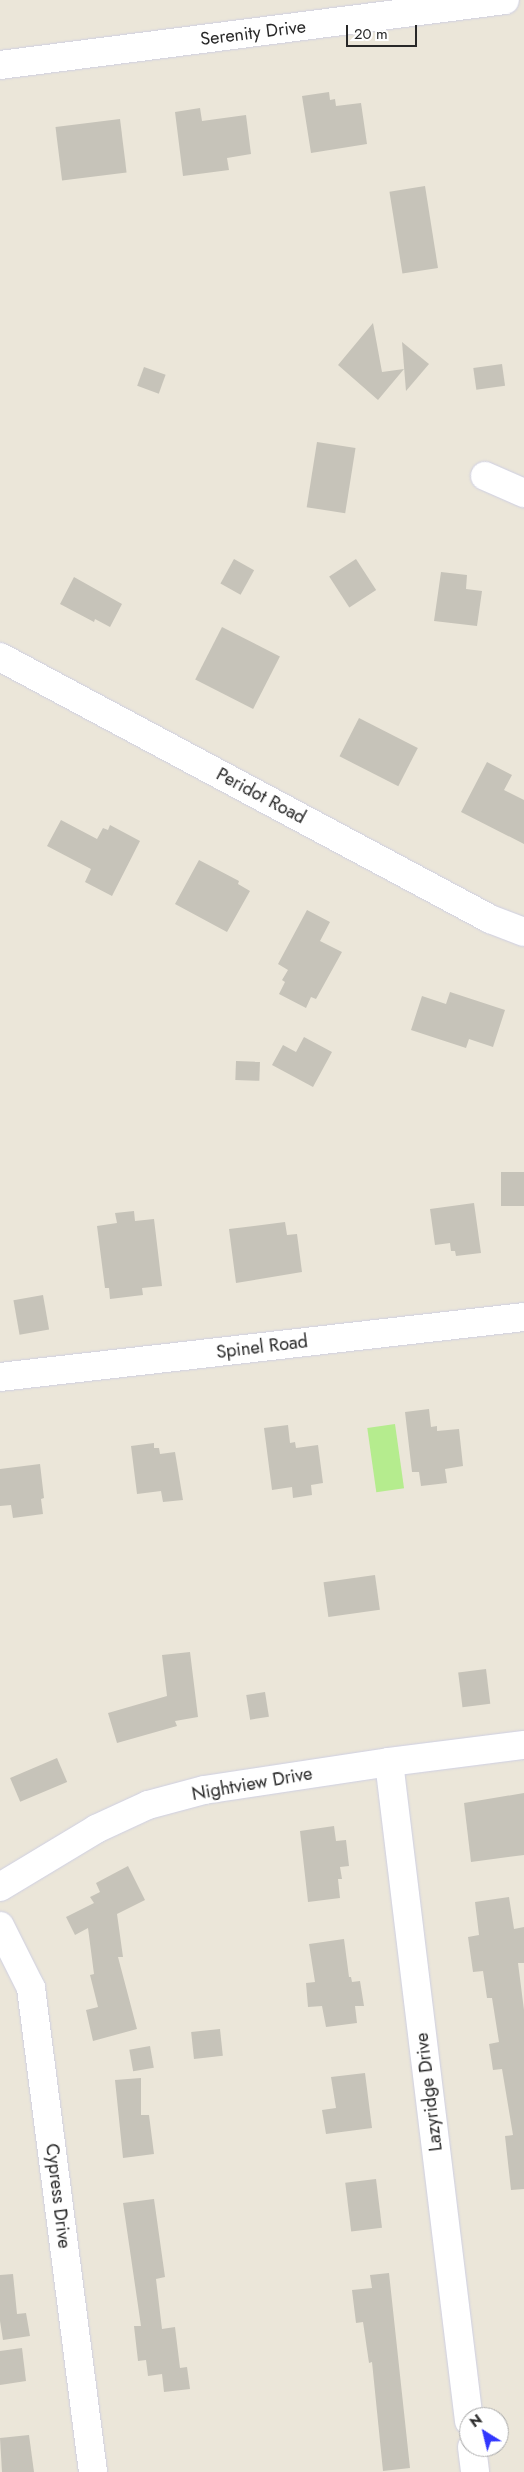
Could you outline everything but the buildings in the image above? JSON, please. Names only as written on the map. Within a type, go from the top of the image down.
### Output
[{"type":"street","name":"Serenity Drive","points":[[0,65],[505,0]]},
{"type":"street","points":[[485,476],[524,493]]},
{"type":"street","name":"Peridot Road","points":[[0,657],[490,918],[524,932]]},
{"type":"street","name":"Spinel Road","points":[[0,1377],[524,1317]]},
{"type":"street","name":"Nightview Drive","points":[[0,1887],[96,1829],[148,1805],[204,1790],[389,1762],[524,1745]]},
{"type":"street","name":"Lazyridge Drive","points":[[389,1762],[467,2407]]},
{"type":"street","name":"Cypress Drive","points":[[0,1926],[31,1988],[93,2472]]},
{"type":"street","points":[[473,2457],[475,2472]]},
{"type":"green space","points":[[395,1424],[404,1488],[376,1492],[367,1428]]}]
